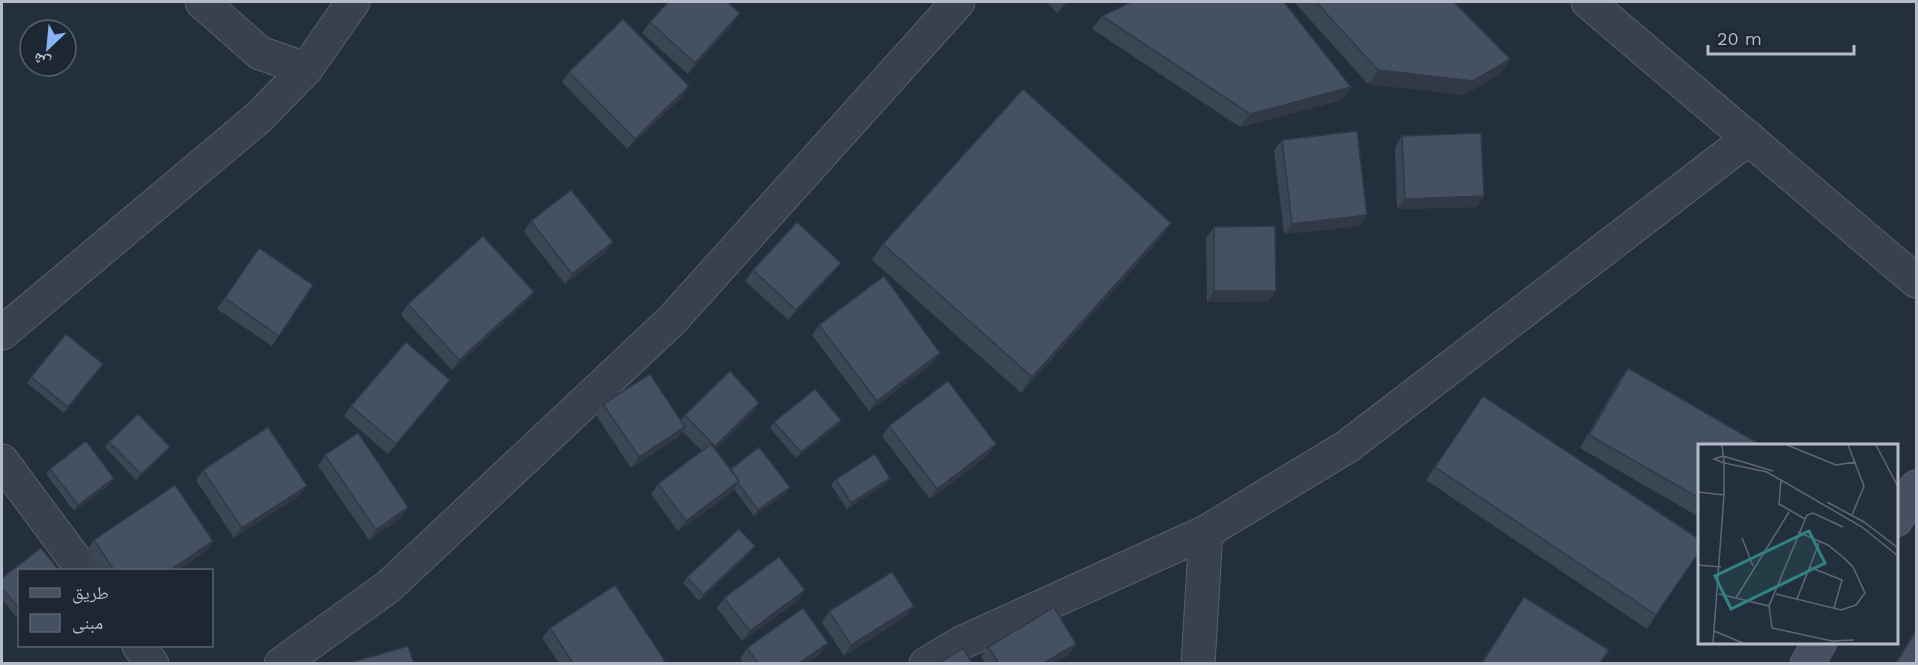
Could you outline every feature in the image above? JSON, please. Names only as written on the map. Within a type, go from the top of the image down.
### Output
[{"type":"main road","points":[[1897,518],[1917,487]]},
{"type":"main road","points":[[1806,663],[1819,644]]},
{"type":"street","points":[[202,2],[260,53],[306,69]]},
{"type":"street","points":[[2,333],[258,118],[306,69],[353,2]]},
{"type":"street","points":[[281,663],[388,587],[672,320],[958,2]]},
{"type":"street","points":[[1588,2],[1917,281]]},
{"type":"street","points":[[926,663],[961,643],[1206,532],[1348,446],[1749,138]]},
{"type":"street","points":[[2,461],[82,569]]},
{"type":"street","points":[[1198,663],[1206,532]]},
{"type":"street","points":[[140,647],[152,663]]},
{"type":"building","points":[[668,2],[727,2],[740,13],[695,63],[650,22]]},
{"type":"building","points":[[1131,2],[1284,2],[1351,87],[1250,114],[1102,16]]},
{"type":"building","points":[[1316,2],[1454,2],[1510,59],[1473,81],[1378,70]]},
{"type":"building","points":[[623,19],[689,86],[635,139],[569,72]]},
{"type":"building","points":[[1023,89],[1171,223],[1032,377],[883,244]]},
{"type":"building","points":[[1357,131],[1367,215],[1292,224],[1282,140]]},
{"type":"building","points":[[1481,133],[1484,196],[1405,199],[1402,136]]},
{"type":"building","points":[[571,190],[613,242],[572,274],[531,221]]},
{"type":"building","points":[[797,222],[841,263],[796,310],[753,270]]},
{"type":"building","points":[[1275,226],[1276,291],[1214,291],[1214,227]]},
{"type":"building","points":[[483,236],[534,292],[459,360],[408,304]]},
{"type":"building","points":[[259,248],[313,285],[279,336],[225,298]]},
{"type":"building","points":[[884,276],[940,353],[877,401],[819,325]]},
{"type":"building","points":[[66,334],[103,364],[68,407],[31,377]]},
{"type":"building","points":[[406,342],[450,380],[396,444],[351,406]]},
{"type":"building","points":[[1628,368],[1760,444],[1698,444],[1698,497],[1589,435]]},
{"type":"building","points":[[730,371],[759,403],[715,446],[685,415]]},
{"type":"building","points":[[650,374],[685,427],[639,457],[603,404]]},
{"type":"building","points":[[948,381],[996,444],[937,489],[889,426]]},
{"type":"building","points":[[815,389],[841,420],[801,452],[774,422]]},
{"type":"building","points":[[1483,396],[1698,538],[1698,553],[1656,615],[1435,467]]},
{"type":"building","points":[[138,414],[170,447],[141,474],[109,442]]},
{"type":"building","points":[[268,427],[307,486],[242,528],[203,470]]},
{"type":"building","points":[[358,433],[408,507],[376,530],[325,455]]},
{"type":"building","points":[[86,441],[114,478],[78,505],[50,469]]},
{"type":"building","points":[[711,444],[739,481],[686,521],[658,484]]},
{"type":"building","points":[[759,447],[790,487],[758,510],[738,483],[731,469]]},
{"type":"building","points":[[875,454],[890,478],[851,503],[836,479]]},
{"type":"building","points":[[175,485],[213,541],[171,569],[113,569],[94,540]]},
{"type":"building","points":[[739,529],[755,546],[703,595],[687,577]]},
{"type":"building","points":[[41,548],[58,569],[18,569],[18,608],[2,588],[2,578]]},
{"type":"building","points":[[779,557],[805,590],[750,631],[724,598]]},
{"type":"building","points":[[892,572],[914,606],[851,645],[829,611]]},
{"type":"building","points":[[615,585],[665,661],[661,663],[573,663],[550,628]]},
{"type":"building","points":[[1524,597],[1609,650],[1600,663],[1482,663]]},
{"type":"building","points":[[1054,607],[1076,644],[1044,663],[999,663],[988,647]]},
{"type":"building","points":[[803,608],[828,643],[799,663],[758,663],[747,648]]},
{"type":"building","points":[[1917,630],[1917,663],[1896,663]]},
{"type":"building","points":[[408,646],[414,663],[349,663]]},
{"type":"building","points":[[963,648],[972,663],[939,663]]}]
